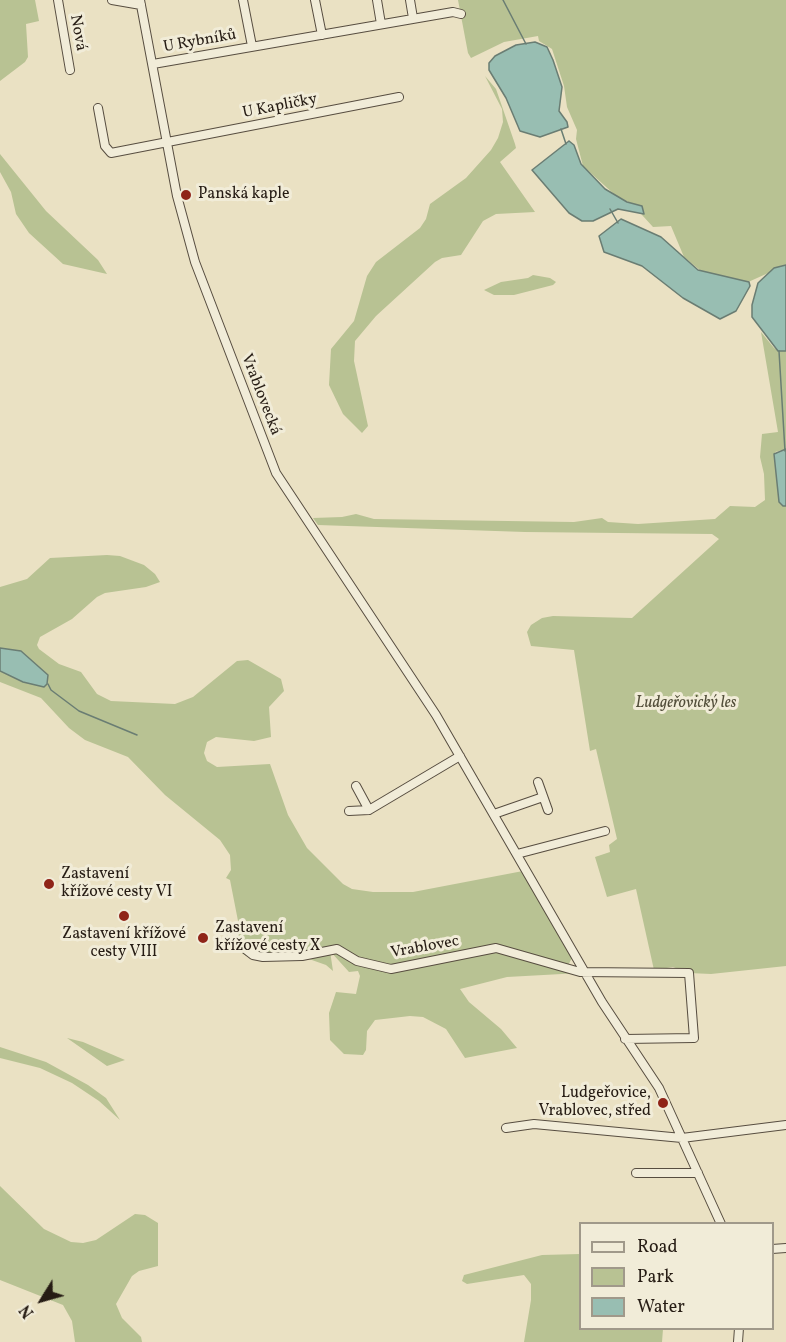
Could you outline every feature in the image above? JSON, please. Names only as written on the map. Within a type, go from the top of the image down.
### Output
[{"type":"street","name":"Nová","points":[[58,0],[70,70]]},
{"type":"street","points":[[112,0],[140,3]]},
{"type":"street","name":"U Rybníků","points":[[243,0],[252,46]]},
{"type":"street","points":[[315,0],[321,34]]},
{"type":"street","points":[[377,0],[381,24]]},
{"type":"street","points":[[410,0],[413,18]]},
{"type":"street","name":"Vrablovecká","points":[[140,3],[177,196],[195,262],[276,473],[403,663],[460,756]]},
{"type":"street","name":"U Rybníků","points":[[153,64],[413,18],[453,12],[461,14]]},
{"type":"street","name":"U Kapličky","points":[[98,108],[105,146],[111,153],[399,98]]},
{"type":"street","points":[[349,812],[369,810],[460,756],[584,971],[658,1089],[720,1222]]},
{"type":"street","points":[[538,782],[548,810]]},
{"type":"street","points":[[356,786],[369,810]]},
{"type":"street","points":[[494,814],[543,796]]},
{"type":"street","points":[[517,854],[605,831]]},
{"type":"street","name":"Vrablovec","points":[[240,945],[253,955],[263,957],[302,956],[337,949],[357,961],[392,969],[496,948],[584,971],[689,973],[694,1038],[625,1039]]},
{"type":"street","points":[[506,1128],[534,1124],[682,1138],[786,1125]]},
{"type":"street","points":[[636,1173],[698,1173]]},
{"type":"green space","points":[[0,0],[35,0],[39,21],[26,24],[28,57],[25,62],[0,81]]},
{"type":"green space","points":[[458,0],[786,0],[786,265],[746,283],[701,271],[684,257],[671,226],[653,227],[632,204],[615,195],[583,166],[576,139],[577,130],[567,107],[564,86],[552,49],[539,41],[538,36],[504,42],[471,58],[468,53]]},
{"type":"green space","points":[[485,76],[496,89],[516,148],[500,162],[535,212],[496,214],[483,221],[461,255],[442,258],[435,262],[376,316],[355,341],[354,361],[368,426],[362,433],[343,414],[329,385],[331,349],[354,321],[367,276],[376,262],[420,228],[426,219],[430,204],[466,178],[491,150],[498,138],[503,122],[502,109]]},
{"type":"green space","points":[[0,154],[46,211],[98,260],[107,274],[63,264],[29,233],[16,214],[11,192],[0,172]]},
{"type":"green space","points":[[533,275],[550,278],[556,282],[553,285],[514,295],[494,295],[484,290],[501,282],[528,278]]},
{"type":"green space","name":"Ludgeřovický les","points":[[761,332],[774,348],[786,351],[786,449],[775,452],[783,506],[786,506],[786,966],[711,974],[689,973],[673,967],[654,970],[636,889],[607,897],[595,857],[610,852],[609,845],[617,839],[596,749],[590,751],[574,650],[531,646],[527,632],[531,625],[542,618],[553,616],[632,618],[719,539],[712,534],[525,532],[318,525],[313,518],[356,514],[374,519],[574,522],[602,518],[608,522],[638,524],[715,519],[730,506],[755,507],[765,500],[764,474],[760,457],[762,434],[778,432]]},
{"type":"green space","points":[[120,556],[144,565],[155,574],[160,582],[146,587],[105,593],[97,597],[72,619],[40,637],[37,645],[39,649],[59,664],[81,672],[97,694],[111,701],[175,704],[193,697],[237,661],[248,660],[281,679],[284,691],[269,707],[271,737],[254,741],[216,737],[207,742],[204,753],[207,761],[217,767],[270,764],[288,815],[307,848],[343,884],[352,889],[373,892],[413,892],[523,871],[572,958],[566,969],[580,973],[507,977],[460,989],[469,1002],[501,1029],[517,1048],[465,1058],[446,1029],[423,1017],[410,1016],[375,1020],[367,1031],[366,1050],[363,1055],[344,1054],[330,1040],[329,1013],[336,992],[356,994],[360,976],[358,971],[349,972],[330,951],[333,971],[326,965],[309,959],[266,960],[246,956],[233,946],[233,940],[238,940],[239,926],[230,880],[226,878],[231,870],[230,855],[220,840],[165,795],[128,757],[85,740],[69,728],[41,698],[0,682],[0,671],[32,683],[48,675],[21,651],[0,648],[0,587],[27,579],[50,558]]},
{"type":"green space","points":[[67,1038],[83,1042],[125,1060],[107,1066]]},
{"type":"green space","points":[[0,1047],[46,1062],[88,1085],[106,1098],[120,1120],[99,1101],[72,1083],[40,1068],[0,1058]]},
{"type":"green space","points":[[0,1186],[44,1229],[71,1242],[83,1243],[96,1240],[135,1214],[145,1215],[158,1223],[158,1266],[139,1271],[132,1276],[116,1304],[122,1318],[141,1337],[142,1342],[75,1342],[72,1321],[63,1305],[0,1280]]},
{"type":"green space","points":[[579,1254],[579,1330],[663,1330],[662,1342],[524,1342],[531,1300],[531,1284],[524,1275],[467,1284],[462,1281],[464,1275],[542,1255]]},
{"type":"water","points":[[535,42],[547,47],[553,60],[562,87],[559,111],[568,127],[540,137],[520,131],[506,98],[489,70],[489,63],[495,56],[516,45]]},
{"type":"water","points":[[569,141],[574,145],[581,164],[605,189],[627,202],[642,206],[644,214],[618,209],[593,221],[582,221],[569,213],[532,170]]},
{"type":"water","points":[[621,219],[661,237],[698,270],[749,282],[750,286],[736,311],[720,319],[683,298],[642,266],[604,252],[599,236]]},
{"type":"water","points":[[786,265],[786,351],[778,351],[752,317],[752,305],[758,283],[774,268]]},
{"type":"water","points":[[786,449],[786,506],[783,506],[779,502],[774,454]]},
{"type":"water","points":[[0,648],[21,651],[48,675],[47,684],[44,687],[23,682],[0,671]]},
{"type":"waterway","points":[[503,0],[526,44]]},
{"type":"waterway","points":[[561,129],[566,144]]},
{"type":"waterway","points":[[610,209],[618,223]]},
{"type":"waterway","points":[[779,351],[785,451]]},
{"type":"waterway","points":[[48,684],[51,690],[79,711],[137,735]]},
{"type":"place","name":"Panská kaple","points":[[186,195]]},
{"type":"place","name":"Zastavení křížové cesty VI","points":[[49,884]]},
{"type":"place","name":"Zastavení křížové cesty VIII","points":[[124,916]]},
{"type":"place","name":"Zastavení křížové cesty X","points":[[203,938]]},
{"type":"place","name":"Ludgeřovice, Vrablovec, střed","points":[[663,1103]]}]
